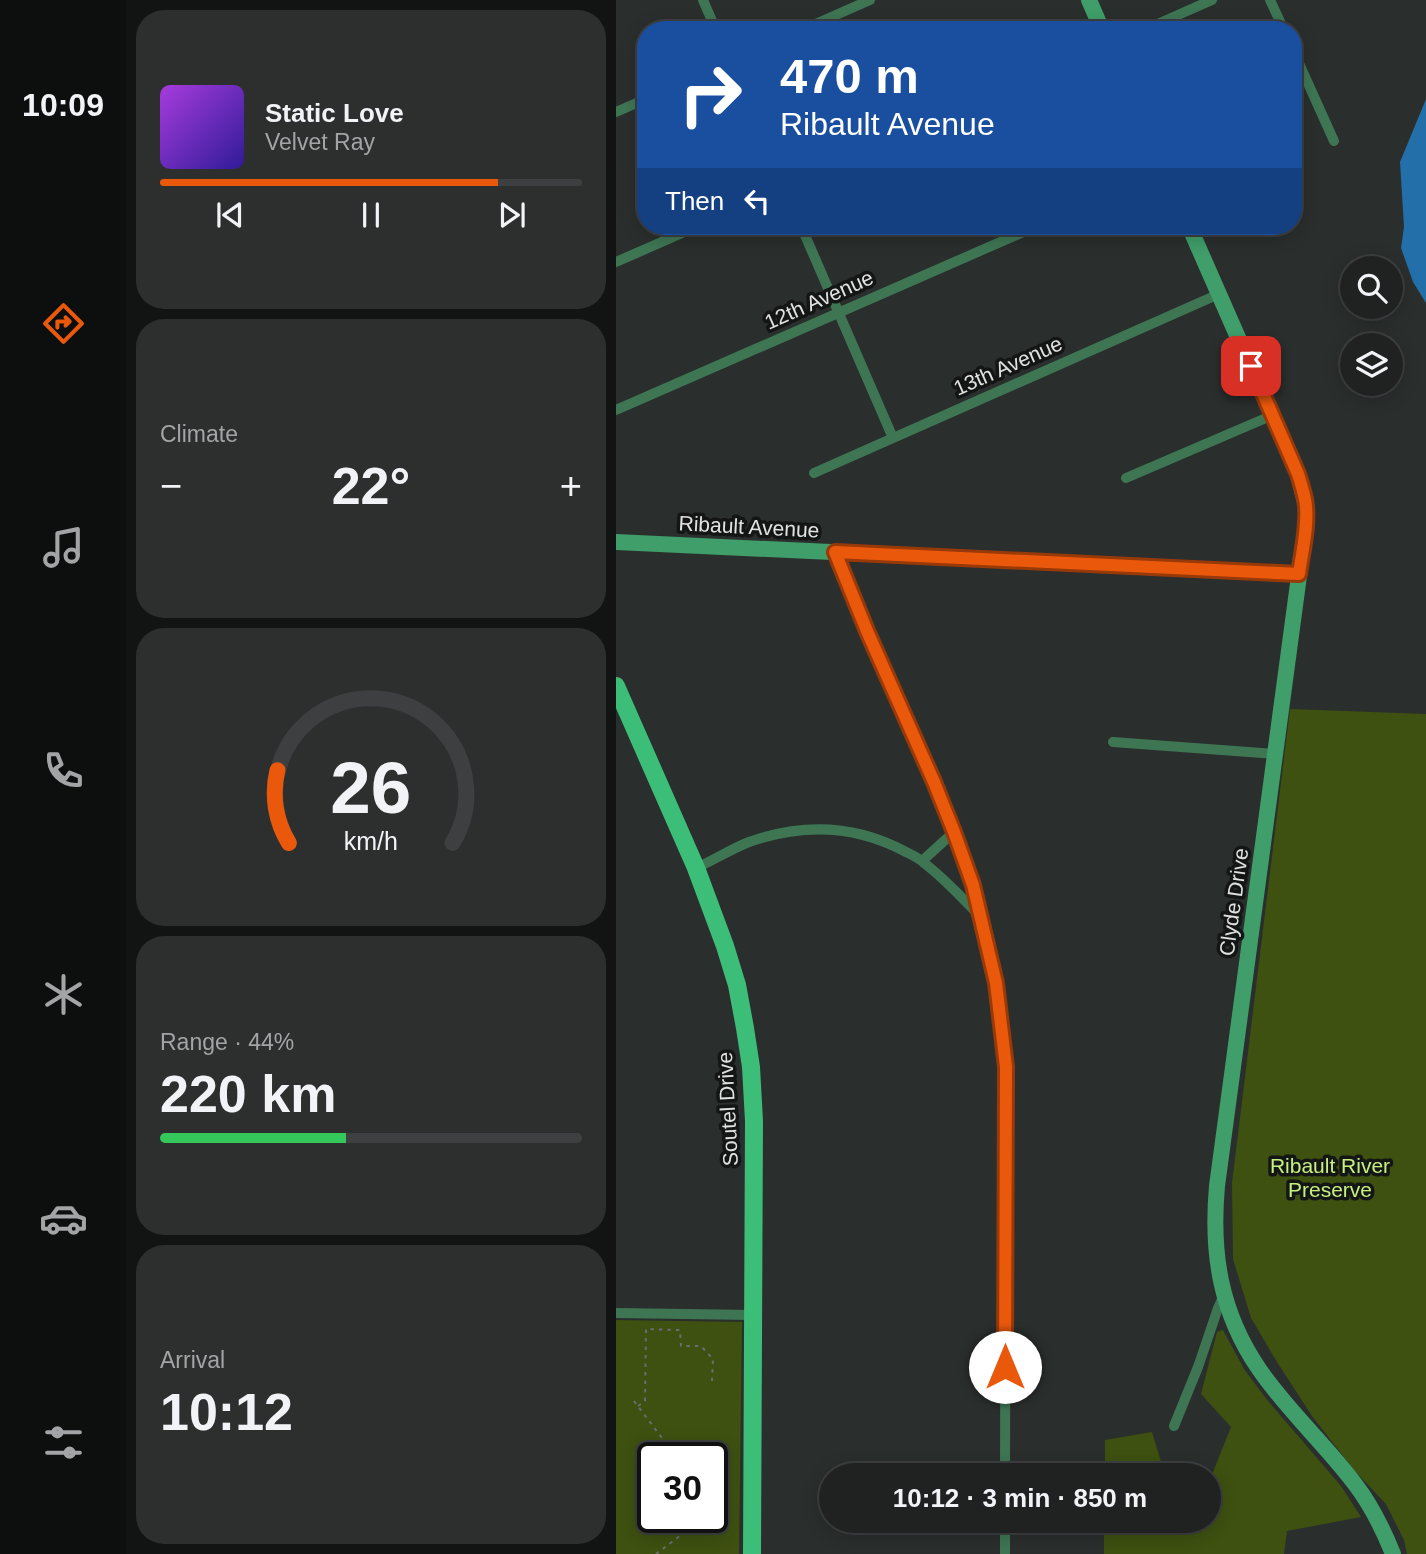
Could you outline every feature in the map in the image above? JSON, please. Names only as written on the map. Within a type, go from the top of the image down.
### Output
[{"type":"main road","name":"Soutel Drive","points":[[616,686],[718,924],[737,985],[751,1067],[754,1121],[751,1554]]},
{"type":"street","points":[[703,0],[712,21]]},
{"type":"street","points":[[822,21],[870,0]]},
{"type":"street","points":[[1089,0],[1098,21]]},
{"type":"street","points":[[1164,21],[1212,0]]},
{"type":"street","points":[[1270,0],[1280,21]]},
{"type":"street","points":[[1302,70],[1334,141]]},
{"type":"street","points":[[616,112],[637,103]]},
{"type":"street","points":[[616,262],[678,235]]},
{"type":"street","points":[[805,235],[893,438]]},
{"type":"street","name":"12th Avenue","points":[[616,410],[1017,235]]},
{"type":"street","name":"Clyde Drive","points":[[1193,235],[1298,474],[1306,506],[1306,524],[1215,1204],[1215,1247],[1224,1296],[1234,1323],[1259,1369],[1355,1484],[1384,1532],[1393,1554]]},
{"type":"street","name":"13th Avenue","points":[[814,473],[1219,294]]},
{"type":"street","points":[[1126,478],[1273,415]]},
{"type":"street","name":"Ribault Avenue","points":[[616,542],[1299,574]]},
{"type":"street","points":[[835,552],[954,832],[973,885],[996,983],[1006,1067],[1005,1463]]},
{"type":"street","points":[[1113,742],[1275,754]]},
{"type":"street","points":[[696,868],[747,843],[775,834],[835,829],[889,843],[922,861],[979,915]]},
{"type":"street","points":[[922,861],[954,832]]},
{"type":"street","points":[[1174,1426],[1224,1296]]},
{"type":"street","points":[[616,1313],[753,1315]]},
{"type":"street","points":[[1004,1554],[1005,1533]]},
{"type":"path","points":[[638,1406],[645,1401],[646,1329],[680,1331],[681,1346],[701,1346],[713,1359],[712,1381]]},
{"type":"path","points":[[634,1401],[665,1442]]},
{"type":"path","points":[[656,1554],[684,1533]]},
{"type":"green space","name":"Ribault River Preserve","points":[[1290,709],[1426,714],[1426,1554],[1407,1554],[1404,1540],[1386,1504],[1354,1470],[1312,1416],[1251,1318],[1233,1259],[1232,1183]]},
{"type":"green space","points":[[616,1320],[742,1322],[739,1554],[616,1554]]},
{"type":"green space","points":[[1223,1330],[1244,1369],[1341,1486],[1361,1517],[1287,1531],[1284,1554],[1104,1554],[1104,1533],[1221,1533],[1221,1463],[1217,1463],[1231,1427],[1201,1394],[1217,1332]]},
{"type":"green space","points":[[1152,1432],[1161,1463],[1105,1463],[1105,1440]]},
{"type":"water","points":[[1426,99],[1426,303],[1413,282],[1401,248],[1404,227],[1400,162]]},
{"type":"route","points":[[1005,1367],[1006,1067],[1002,1023],[989,948],[973,885],[954,832],[835,552],[1299,574],[1306,524],[1303,491],[1251,366]]}]
